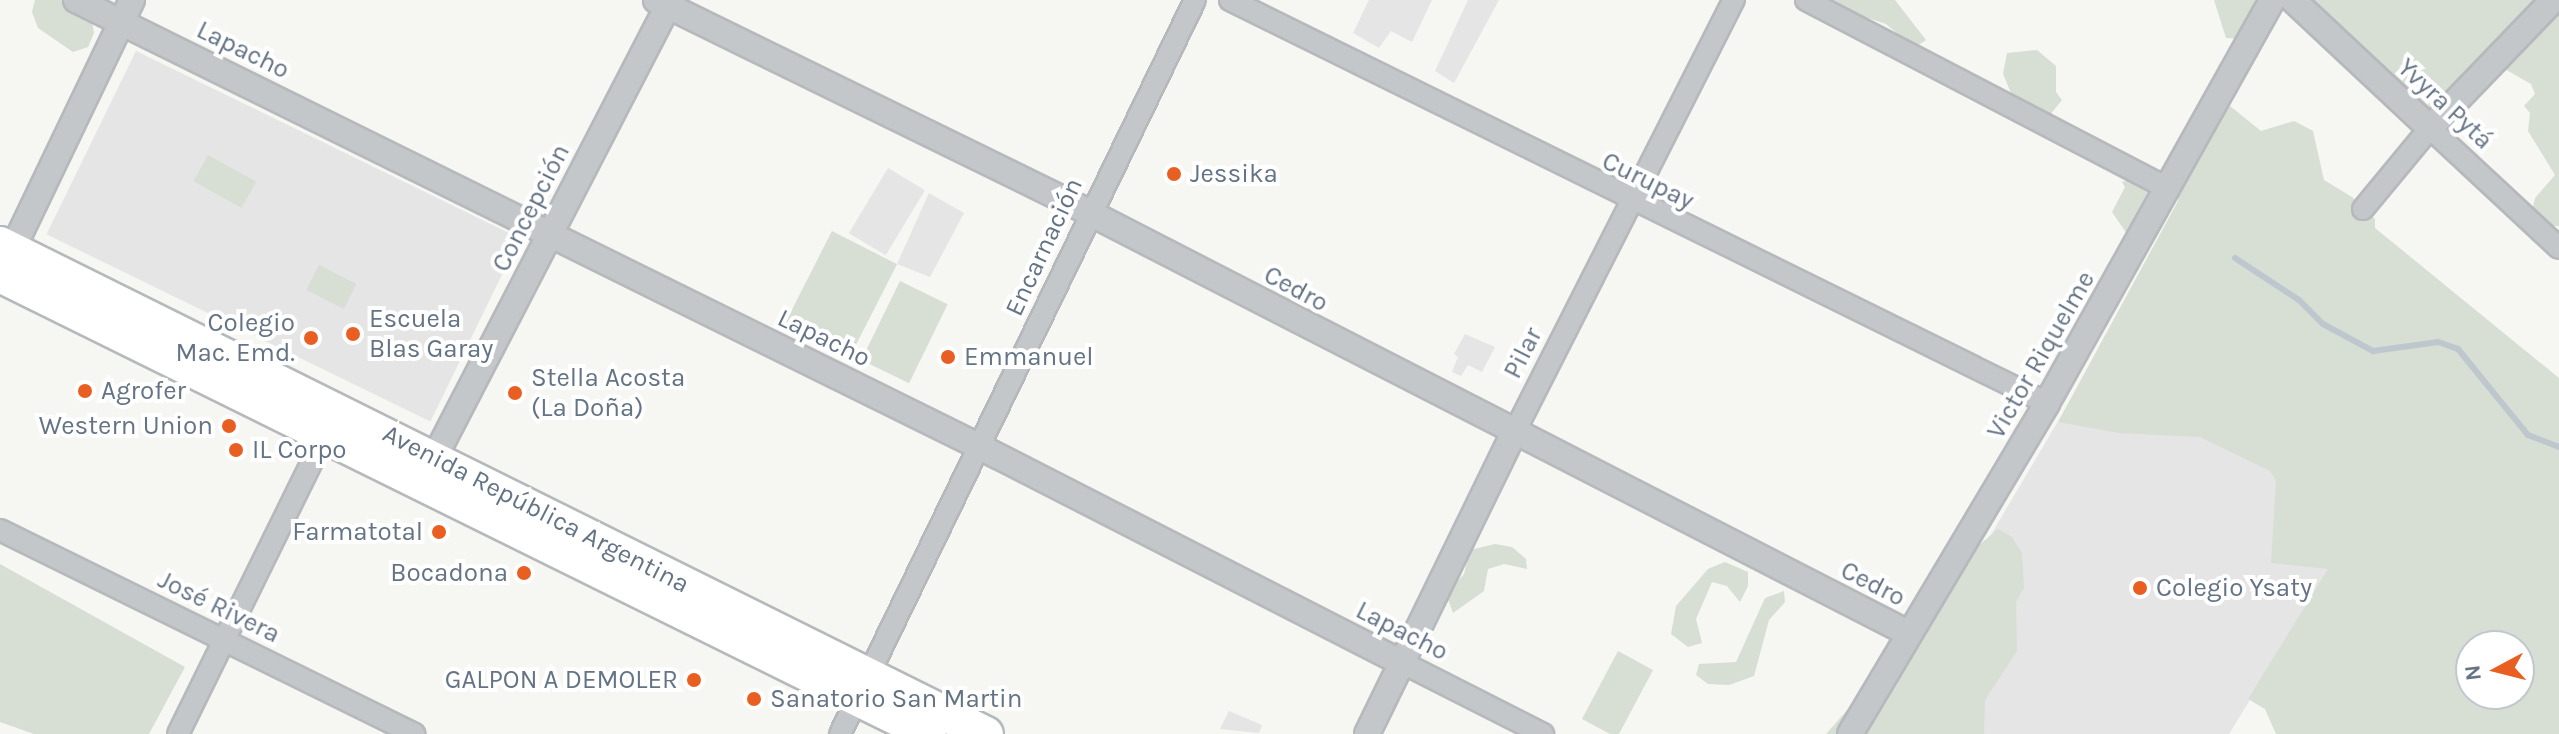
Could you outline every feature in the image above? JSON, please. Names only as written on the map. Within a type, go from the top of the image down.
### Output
[{"type":"highway","name":"Avenida República Argentina","points":[[4,256],[330,424],[863,688],[986,734]]},
{"type":"highway","name":"Avenida República Argentina","points":[[863,688],[929,734]]},
{"type":"street","name":"Lapacho","points":[[76,0],[127,10],[549,234],[982,448],[1543,734]]},
{"type":"street","name":"Encarnación","points":[[840,734],[982,448],[1088,212],[1195,0]]},
{"type":"street","name":"Curupay","points":[[1230,0],[1630,201],[2047,403]]},
{"type":"street","name":"Pilar","points":[[1367,734],[1405,664],[1514,433],[1630,201],[1734,0]]},
{"type":"street","points":[[1806,0],[2169,189]]},
{"type":"street","name":"Victor Riquelme","points":[[1850,734],[2047,403],[2272,0]]},
{"type":"street","name":"Yvyra Pytá","points":[[2293,0],[2559,248]]},
{"type":"street","points":[[2363,209],[2430,128],[2553,0]]},
{"type":"street","name":"Cedro","points":[[665,2],[1088,212],[1908,633]]},
{"type":"street","name":"Concepción","points":[[428,471],[665,2]]},
{"type":"street","points":[[4,256],[127,10]]},
{"type":"street","points":[[178,734],[330,424]]},
{"type":"street","name":"José Rivera","points":[[0,530],[414,734]]},
{"type":"shaded area","points":[[35,0],[69,0],[91,17],[94,33],[88,47],[73,52],[38,28],[32,12]]},
{"type":"shaded area","points":[[1369,0],[1432,0],[1412,42],[1391,31],[1379,48],[1353,33]]},
{"type":"shaded area","points":[[1468,0],[1499,0],[1454,83],[1435,71]]},
{"type":"shaded area","points":[[1813,0],[1895,0],[1926,40],[1914,48],[1886,24]]},
{"type":"shaded area","points":[[2214,0],[2256,0],[2243,39],[2226,38]]},
{"type":"shaded area","points":[[2304,0],[2559,0],[2559,226],[2543,226],[2531,215],[2535,198],[2555,175],[2528,131],[2530,113],[2524,106],[2535,94],[2531,84],[2503,68],[2434,116]]},
{"type":"shaded area","points":[[2037,50],[2056,66],[2056,92],[2062,100],[2045,121],[2014,100],[2003,74],[2007,53]]},
{"type":"shaded area","name":"Escuela Blas Garay","points":[[136,51],[520,238],[430,422],[47,234]]},
{"type":"shaded area","points":[[2230,106],[2261,131],[2294,121],[2313,131],[2324,180],[2352,197],[2375,219],[2375,228],[2559,378],[2559,734],[2276,734],[2265,709],[2248,699],[2328,569],[2271,563],[2276,480],[2270,471],[2200,437],[2119,433],[2058,422],[2178,201],[2181,179],[2208,131]]},
{"type":"shaded area","points":[[208,155],[256,182],[242,208],[193,181]]},
{"type":"shaded area","points":[[888,168],[925,190],[886,255],[849,233]]},
{"type":"shaded area","points":[[2141,176],[2157,185],[2129,237],[2112,212],[2125,187],[2122,182]]},
{"type":"shaded area","points":[[929,193],[964,213],[930,277],[897,264]]},
{"type":"shaded area","points":[[832,231],[897,264],[851,355],[786,322]]},
{"type":"shaded area","points":[[319,265],[356,284],[344,309],[306,290]]},
{"type":"shaded area","points":[[900,281],[948,304],[909,383],[861,360]]},
{"type":"shaded area","name":"Colegio Ysaty","points":[[2128,303],[2384,482],[2229,734],[1873,734]]},
{"type":"shaded area","points":[[1465,334],[1495,347],[1482,372],[1468,365],[1461,376],[1452,372],[1458,357],[1454,354]]},
{"type":"shaded area","points":[[1998,529],[2012,537],[2022,553],[2024,588],[2016,602],[2017,651],[1985,700],[1984,734],[1826,734],[1849,708],[1869,701],[1872,717],[1920,643],[1930,611],[1971,552]]},
{"type":"shaded area","points":[[1495,544],[1512,547],[1526,559],[1527,569],[1504,564],[1488,569],[1484,591],[1453,613],[1446,594],[1464,574],[1470,550]]},
{"type":"shaded area","points":[[1725,562],[1748,572],[1748,586],[1740,602],[1727,586],[1712,582],[1696,619],[1702,643],[1688,647],[1671,634],[1676,606],[1708,569]]},
{"type":"shaded area","points":[[0,564],[185,667],[149,734],[34,734],[0,722]]},
{"type":"shaded area","points":[[1784,591],[1785,602],[1769,620],[1754,676],[1729,685],[1708,684],[1696,675],[1699,664],[1736,662],[1765,598]]},
{"type":"shaded area","points":[[1618,651],[1653,670],[1619,734],[1610,734],[1582,719]]},
{"type":"shaded area","points":[[1229,711],[1262,725],[1259,733],[1220,729]]},
{"type":"waterway","points":[[2235,258],[2299,300],[2323,324],[2373,351],[2438,342],[2458,349],[2528,435],[2559,447]]},
{"type":"place","name":"Jessika","points":[[1174,174]]},
{"type":"place","name":"Escuela Blas Garay","points":[[353,334]]},
{"type":"place","name":"Colegio Mac. Emd.","points":[[311,338]]},
{"type":"place","name":"Emmanuel","points":[[948,357]]},
{"type":"place","name":"Agrofer","points":[[85,391]]},
{"type":"place","name":"Stella Acosta (La Doña)","points":[[515,393]]},
{"type":"place","name":"Western Union","points":[[229,426]]},
{"type":"place","name":"IL Corpo","points":[[236,450]]},
{"type":"place","name":"Farmatotal","points":[[439,532]]},
{"type":"place","name":"Bocadona","points":[[524,573]]},
{"type":"place","name":"Colegio Ysaty","points":[[2140,588]]},
{"type":"place","name":"GALPON A DEMOLER","points":[[694,680]]},
{"type":"place","name":"Sanatorio San Martin","points":[[754,699]]}]
